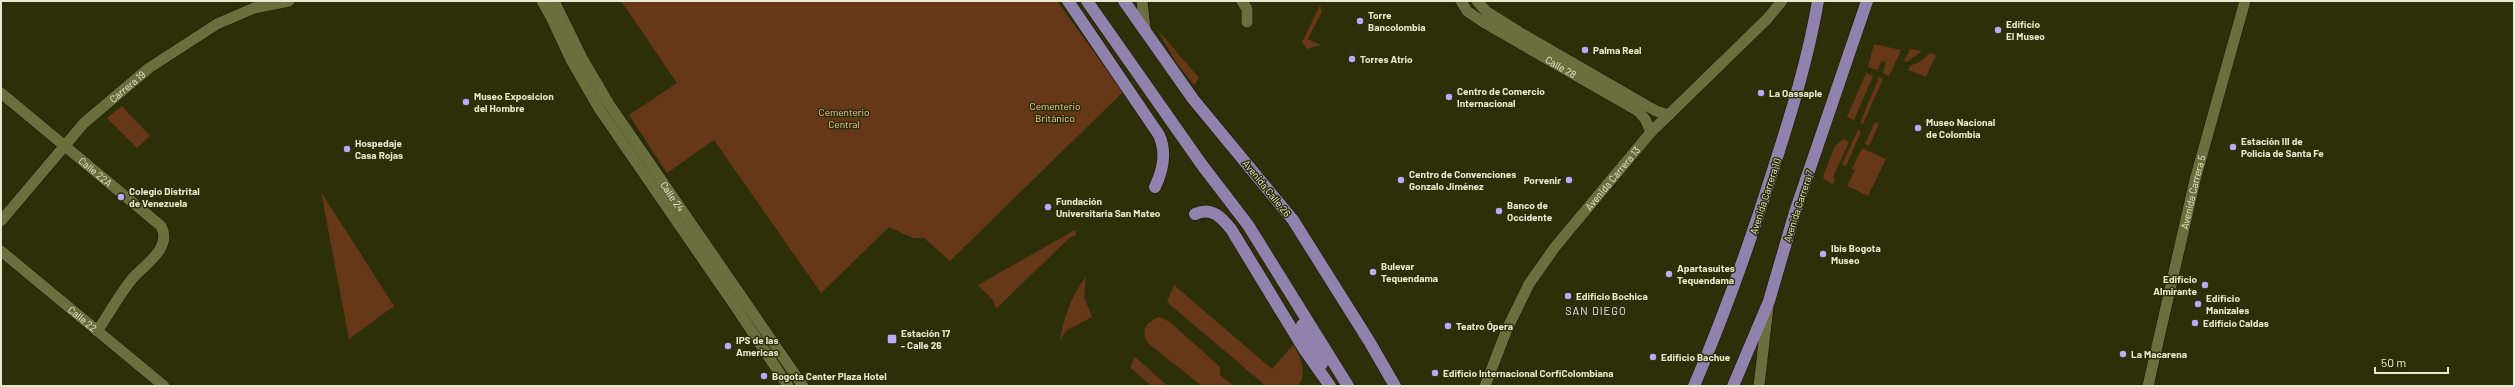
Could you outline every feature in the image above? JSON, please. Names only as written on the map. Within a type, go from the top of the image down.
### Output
[{"type":"main road","points":[[1068,1],[1159,135],[1163,149],[1163,161],[1155,187]]},
{"type":"main road","points":[[1087,1],[1194,154],[1248,226],[1276,270],[1330,386]]},
{"type":"main road","name":"Avenida Calle 26","points":[[1124,1],[1193,98],[1293,220],[1370,341],[1394,386]]},
{"type":"main road","name":"Avenida Carrera 10","points":[[1694,386],[1738,276],[1766,193],[1805,65],[1818,1]]},
{"type":"main road","name":"Avenida Carrera 7","points":[[1769,301],[1795,212],[1867,1]]},
{"type":"main road","points":[[1196,214],[1205,211],[1216,214],[1231,230],[1311,344],[1348,386]]},
{"type":"main road","points":[[1733,386],[1769,301]]},
{"type":"main road","points":[[1370,341],[1401,386]]},
{"type":"main road","points":[[1311,344],[1334,386]]},
{"type":"street","name":"Carrera 19","points":[[1,221],[64,145],[102,106],[149,68],[204,32],[254,8],[289,1]]},
{"type":"street","name":"Calle 24","points":[[542,1],[551,17],[570,60],[600,110],[735,306],[788,386]]},
{"type":"street","name":"Calle 24","points":[[554,1],[582,58],[609,104],[803,386]]},
{"type":"street","points":[[1142,1],[1142,18],[1148,36]]},
{"type":"street","points":[[1242,1],[1247,9],[1247,22]]},
{"type":"street","name":"Calle 28","points":[[1476,1],[1487,12],[1519,32],[1656,111],[1669,115]]},
{"type":"street","name":"Avenida Carrera 13","points":[[1485,386],[1508,329],[1534,276],[1612,177],[1651,132],[1767,19],[1782,1]]},
{"type":"street","name":"Avenida Carrera 7","points":[[1858,30],[1863,1]]},
{"type":"street","name":"Avenida Carrera 5","points":[[2148,386],[2195,180],[2245,1]]},
{"type":"street","name":"Calle 28","points":[[1463,4],[1483,22],[1638,111],[1646,119],[1651,132]]},
{"type":"street","name":"Calle 22A","points":[[1,93],[161,226],[163,230],[162,241],[152,262],[133,279],[97,331]]},
{"type":"street","name":"Calle 22","points":[[1,251],[164,386]]},
{"type":"street","name":"Avenida Carrera 7","points":[[1759,386],[1769,301]]},
{"type":"green space","name":"Cementerio Central","points":[[621,1],[1057,1],[1123,92],[950,261],[924,238],[913,238],[889,227],[821,293],[714,140],[667,173],[629,115],[677,83]]},
{"type":"green space","points":[[1320,5],[1322,12],[1308,39],[1321,45],[1307,49],[1302,42]]},
{"type":"green space","points":[[1157,29],[1199,78],[1194,85],[1176,62]]},
{"type":"green space","points":[[1874,44],[1901,50],[1889,76],[1883,73],[1886,62],[1882,61],[1877,70],[1868,67]]},
{"type":"green space","points":[[1910,49],[1922,51],[1907,62],[1904,61]]},
{"type":"green space","points":[[1930,53],[1936,55],[1926,77],[1908,70],[1910,66],[1921,61]]},
{"type":"green space","points":[[1866,73],[1873,76],[1854,120],[1847,117]]},
{"type":"green space","points":[[1879,77],[1883,79],[1863,124],[1860,123]]},
{"type":"green space","points":[[122,106],[150,136],[137,148],[107,118]]},
{"type":"green space","points":[[1875,122],[1879,124],[1869,146],[1865,144]]},
{"type":"green space","points":[[1858,130],[1861,132],[1846,166],[1842,164]]},
{"type":"green space","points":[[1844,139],[1849,142],[1833,177],[1835,179],[1833,185],[1824,179],[1823,176],[1835,146]]},
{"type":"green space","points":[[1862,148],[1886,159],[1868,196],[1847,186],[1855,170],[1852,169]]},
{"type":"green space","points":[[321,192],[394,306],[349,339]]},
{"type":"green space","points":[[1075,230],[1076,235],[1068,239],[996,309],[993,300],[978,285]]},
{"type":"green space","points":[[1086,277],[1084,297],[1092,317],[1067,330],[1060,340],[1072,299]]},
{"type":"green space","points":[[1174,285],[1272,369],[1294,344],[1301,360],[1303,370],[1301,381],[1298,386],[1266,386],[1167,302]]},
{"type":"green space","points":[[1159,317],[1170,322],[1220,367],[1220,375],[1234,386],[1202,386],[1149,344],[1146,340],[1145,328],[1150,322]]},
{"type":"green space","points":[[1135,357],[1168,386],[1151,386],[1130,367]]},
{"type":"place","name":"Torre Bancolombia","points":[[1360,21]]},
{"type":"place","name":"Edificio El Museo","points":[[1998,30]]},
{"type":"place","name":"Palma Real","points":[[1585,50]]},
{"type":"place","name":"Torres Atrio","points":[[1352,59]]},
{"type":"place","name":"La Oassaple","points":[[1761,93]]},
{"type":"place","name":"Centro de Comercio Internacional","points":[[1449,97]]},
{"type":"place","name":"Museo Exposicion del Hombre","points":[[466,102]]},
{"type":"place","name":"Museo Nacional de Colombia","points":[[1918,128]]},
{"type":"place","name":"Estación III de Policia de Santa Fe","points":[[2233,147]]},
{"type":"place","name":"Hospedaje Casa Rojas","points":[[347,149]]},
{"type":"place","name":"Centro de Convenciones Gonzalo Jiménez","points":[[1401,180]]},
{"type":"place","name":"Porvenir","points":[[1569,180]]},
{"type":"place","name":"Colegio Distrital de Venezuela","points":[[121,197]]},
{"type":"place","name":"Fundación Universitaria San Mateo","points":[[1048,207]]},
{"type":"place","name":"Banco de Occidente","points":[[1499,211]]},
{"type":"place","name":"Ibis Bogota Museo","points":[[1823,254]]},
{"type":"place","name":"Bulevar Tequendama","points":[[1373,272]]},
{"type":"place","name":"Apartasuites Tequendama","points":[[1669,274]]},
{"type":"place","name":"Edificio Almirante","points":[[2205,285]]},
{"type":"place","name":"Edificio Bochica","points":[[1568,296]]},
{"type":"place","name":"Edificio Manizales","points":[[2198,304]]},
{"type":"place","name":"Edificio Caldas","points":[[2195,323]]},
{"type":"place","name":"Teatro Ópera","points":[[1448,326]]},
{"type":"place","name":"Estación 17 - Calle 26","points":[[892,339]]},
{"type":"place","name":"IPS de las Americas","points":[[728,346]]},
{"type":"place","name":"La Macarena","points":[[2123,354]]},
{"type":"place","name":"Edificio Bachue","points":[[1653,357]]},
{"type":"place","name":"Edificio Internacional CorfiColombiana","points":[[1435,373]]},
{"type":"place","name":"Bogota Center Plaza Hotel","points":[[764,376]]},
{"type":"district","name":"SAN DIEGO","points":[[1596,311]]},
{"type":"park label","name":"Cementerio Británico","points":[[1055,112]]}]
